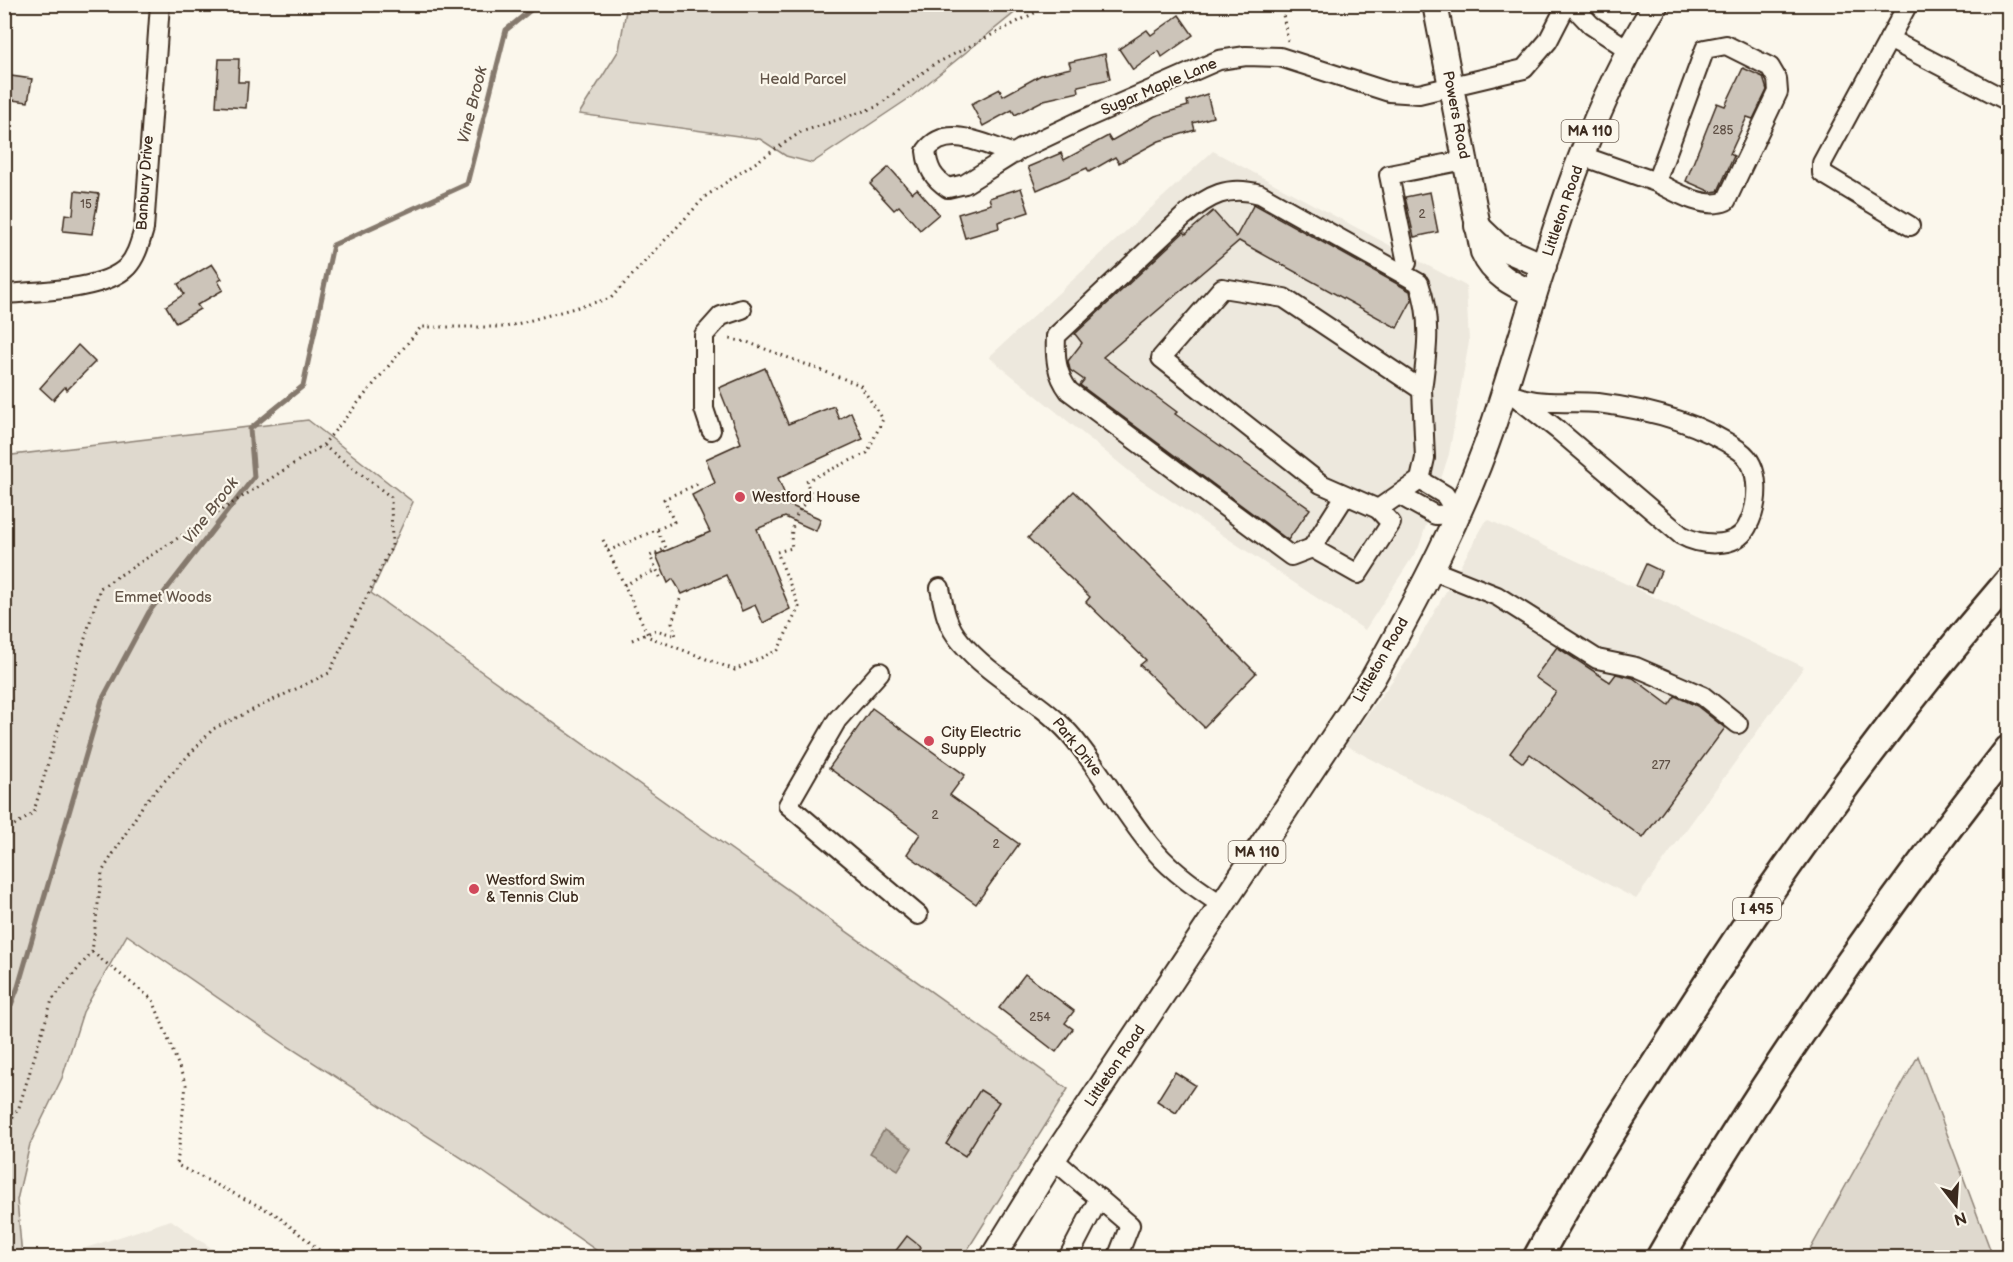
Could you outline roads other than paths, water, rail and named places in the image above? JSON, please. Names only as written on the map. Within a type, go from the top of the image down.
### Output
[{"type":"highway","name":"I 495","points":[[1537,1257],[1603,1145],[1724,957],[1781,875],[1857,770],[2008,582]]},
{"type":"highway","points":[[1660,1257],[1805,1027],[1935,844],[2008,750]]},
{"type":"main road","name":"Powers Road","points":[[1435,4],[1477,226],[1488,263],[1510,283],[1534,294]]},
{"type":"main road","name":"Littleton Road","points":[[992,1257],[1053,1159],[1372,678],[1432,570],[1510,394],[1534,294],[1600,107],[1656,4]]},
{"type":"main road","points":[[1477,226],[1498,246],[1544,266]]},
{"type":"street","name":"Banbury Drive","points":[[4,294],[83,286],[108,278],[126,268],[137,251],[144,229],[160,4]]},
{"type":"street","name":"Sugar Maple Lane","points":[[1014,154],[1082,120],[1219,60],[1246,56],[1290,59],[1389,92],[1419,94],[1524,69],[1548,41],[1569,4]]},
{"type":"street","points":[[1569,4],[1592,25],[1629,50]]},
{"type":"street","points":[[1908,4],[1821,163],[1822,173],[1910,226]]},
{"type":"street","points":[[1889,39],[2008,101]]},
{"type":"street","points":[[1582,156],[1656,182],[1680,195],[1718,205],[1726,201],[1778,92],[1777,79],[1770,67],[1726,45],[1705,49],[1656,182]]},
{"type":"street","points":[[1407,263],[1389,175],[1464,160]]},
{"type":"street","points":[[1345,496],[1312,548],[1291,556],[1069,391],[1060,379],[1055,355],[1056,336],[1201,202],[1239,188],[1260,194],[1419,283],[1426,303],[1429,334],[1422,390],[1425,458],[1420,480],[1378,509]]},
{"type":"street","points":[[1312,548],[1358,574],[1391,523],[1378,509],[1321,484],[1161,358],[1222,288],[1284,298],[1422,390]]},
{"type":"street","points":[[711,430],[704,409],[704,335],[721,316],[742,309]]},
{"type":"street","points":[[1510,394],[1548,402],[1597,403],[1648,413],[1692,425],[1742,452],[1755,473],[1756,499],[1747,529],[1732,539],[1712,544],[1694,542],[1681,535],[1558,430],[1510,394]]},
{"type":"street","points":[[1399,495],[1435,515],[1457,514],[1445,495],[1420,480]]},
{"type":"street","points":[[1432,570],[1497,596],[1598,659],[1636,667],[1703,696],[1738,724]]},
{"type":"street","name":"Park Drive","points":[[940,588],[946,622],[961,642],[997,675],[1051,715],[1070,734],[1155,850],[1183,878],[1222,905]]},
{"type":"street","points":[[880,672],[837,720],[788,805],[918,915]]},
{"type":"street","points":[[1053,1159],[1130,1225],[1116,1257]]},
{"type":"street","points":[[1068,1257],[1099,1198]]},
{"type":"waterway","name":"Vine Brook","points":[[4,1023],[18,987],[102,700],[149,612],[254,477],[250,429],[303,386],[333,245],[467,184],[506,30],[538,4]]},
{"type":"place","name":"Westford House","points":[[740,497]]},
{"type":"place","name":"City Electric Supply","points":[[929,741]]},
{"type":"place","name":"Westford Swim & Tennis Club","points":[[474,889]]},
{"type":"park label","name":"Heald Parcel","points":[[803,79]]},
{"type":"park label","name":"Emmet Woods","points":[[163,597]]}]
